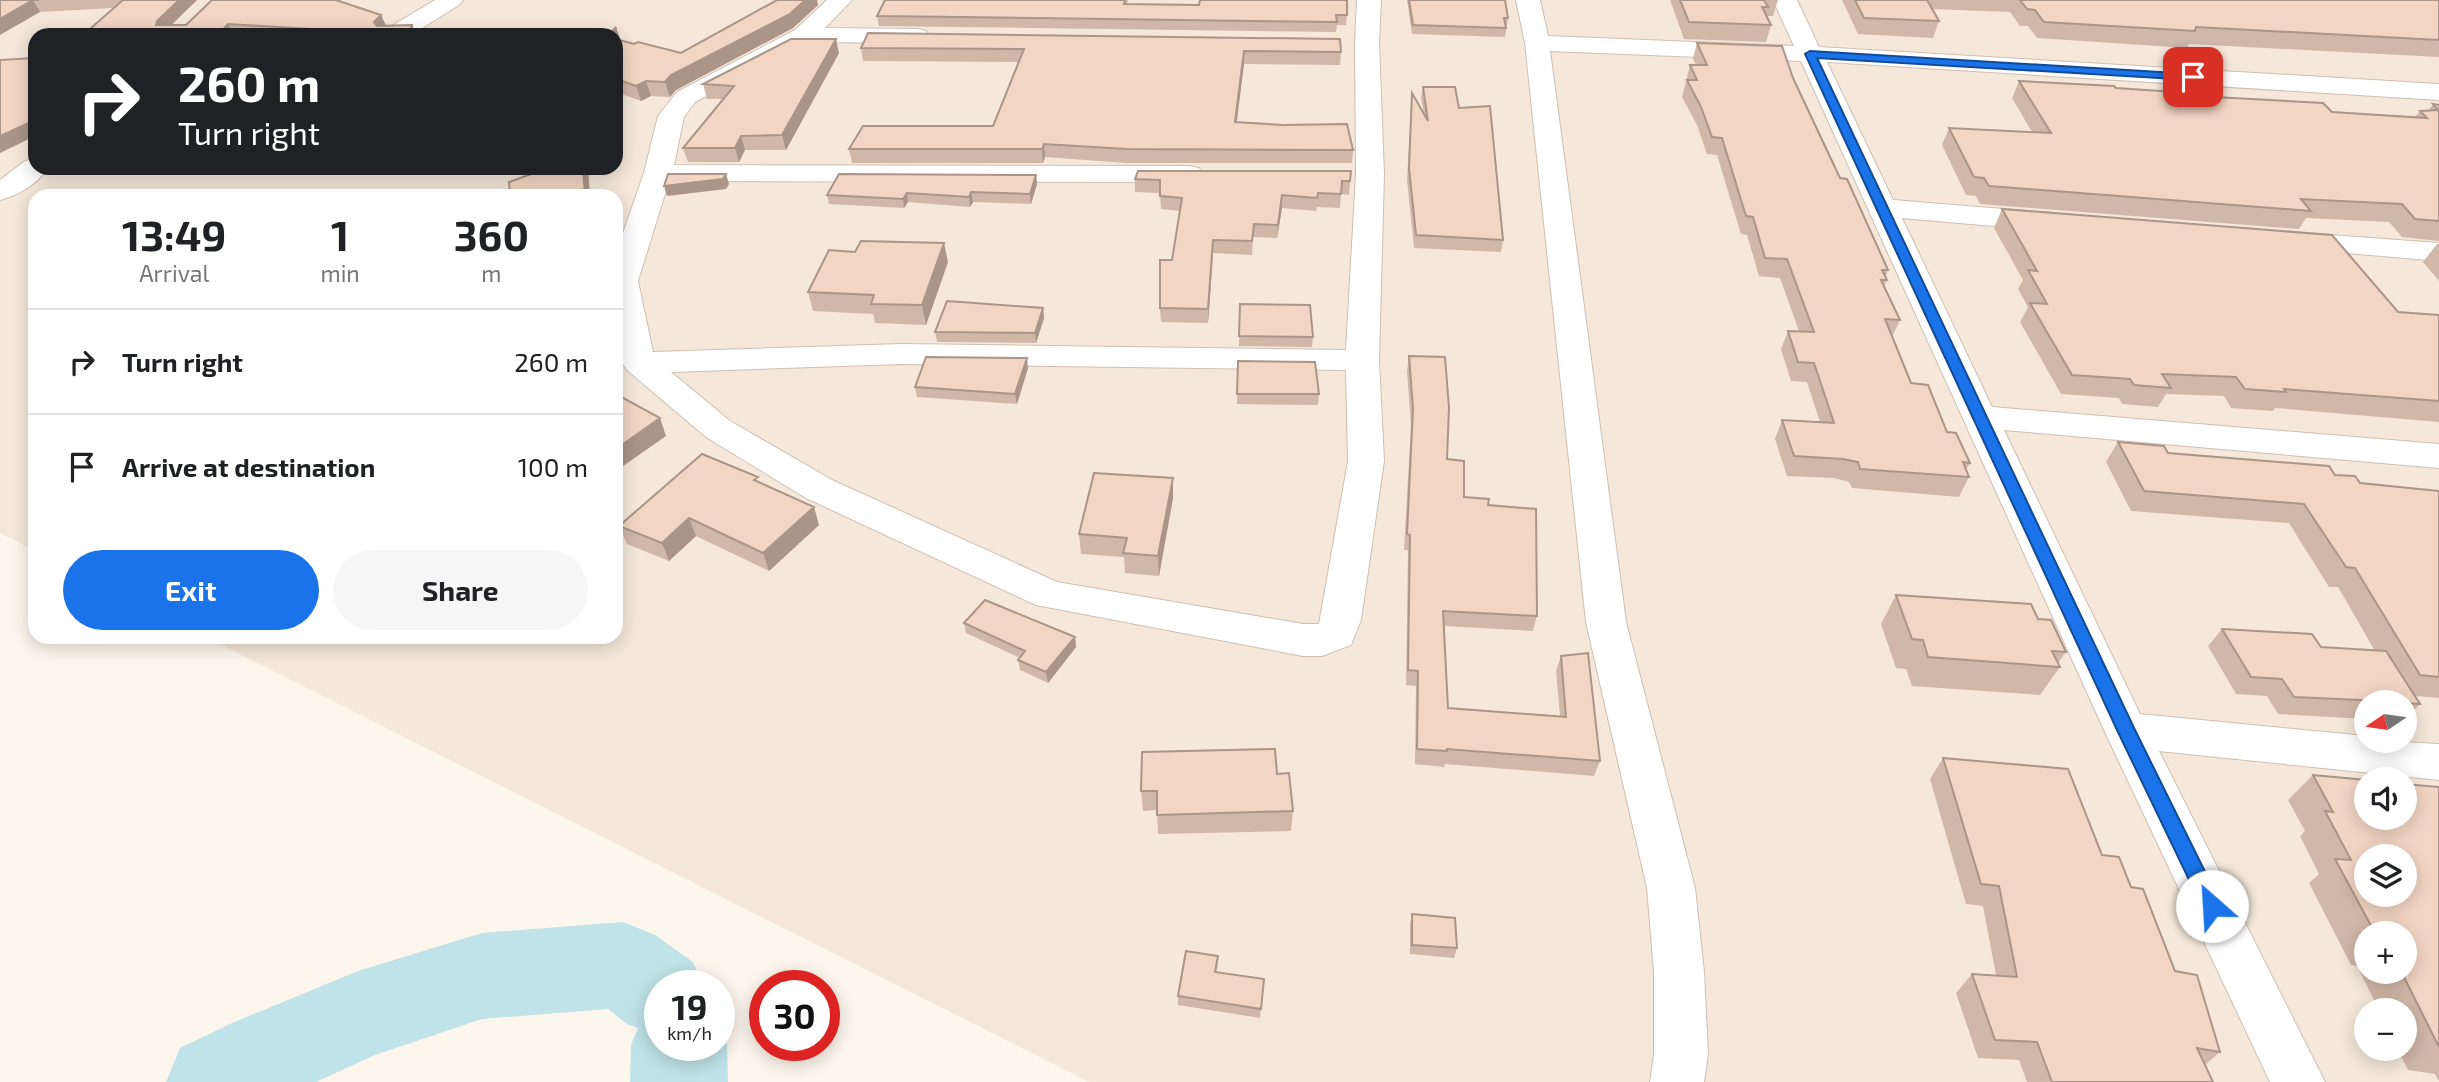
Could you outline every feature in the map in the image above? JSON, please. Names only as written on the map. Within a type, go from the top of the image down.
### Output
[{"type":"street","points":[[405,28],[451,0]]},
{"type":"street","points":[[623,278],[659,173],[671,116],[686,97],[804,35],[840,0]]},
{"type":"street","points":[[623,286],[639,363],[718,429],[819,489],[1050,594],[1303,640],[1322,640],[1336,634],[1341,620],[1366,461],[1353,42],[1369,0]]},
{"type":"street","points":[[1528,0],[1537,43],[1606,622],[1671,888],[1679,972],[1681,1054],[1677,1082]]},
{"type":"street","points":[[1785,0],[2126,730],[2298,1082]]},
{"type":"street","points":[[804,35],[941,37]]},
{"type":"street","points":[[1537,43],[1810,54],[2439,92]]},
{"type":"street","points":[[659,173],[1216,174]]},
{"type":"street","points":[[0,191],[18,183],[28,174]]},
{"type":"street","points":[[1882,208],[2076,224]]},
{"type":"street","points":[[2255,238],[2439,252]]},
{"type":"street","points":[[639,363],[901,354],[1362,360]]},
{"type":"street","points":[[1979,417],[2439,456]]},
{"type":"street","points":[[2126,730],[2439,762]]},
{"type":"shaded area","points":[[0,0],[2439,0],[2439,1082],[1089,1082],[220,644],[623,644],[623,189],[28,189],[28,547],[0,533]]},
{"type":"building","points":[[0,0],[33,0],[0,19]]},
{"type":"building","points":[[123,0],[179,0],[156,25],[186,25],[212,0],[336,0],[381,15],[374,22],[377,26],[412,25],[411,28],[294,28],[228,24],[224,28],[91,28]]},
{"type":"building","points":[[777,0],[805,0],[790,14],[671,75],[665,82],[646,81],[636,86],[623,81],[623,41],[681,53]]},
{"type":"building","points":[[885,0],[1125,0],[1124,4],[1199,5],[1200,0],[1347,0],[1347,15],[1336,15],[1337,22],[877,16]]},
{"type":"building","points":[[1409,0],[1505,0],[1508,18],[1504,18],[1506,28],[1413,25]]},
{"type":"building","points":[[1680,0],[1764,0],[1768,7],[1762,7],[1771,25],[1689,22]]},
{"type":"building","points":[[1855,0],[1927,0],[1939,21],[1864,18]]},
{"type":"building","points":[[2020,0],[2439,0],[2439,40],[2196,27],[2195,31],[2044,22],[2035,10],[2027,9]]},
{"type":"building","points":[[868,33],[1340,39],[1341,52],[1244,51],[1235,122],[1283,125],[1347,124],[1353,150],[1127,149],[1044,144],[1042,149],[849,149],[863,126],[993,126],[1024,49],[861,48]]},
{"type":"building","points":[[791,39],[836,39],[782,135],[741,136],[735,148],[683,148],[734,86],[703,84]]},
{"type":"building","points":[[1697,43],[1782,46],[1793,78],[1840,178],[1847,179],[1888,270],[1882,270],[1887,280],[1881,280],[1900,320],[1885,319],[1911,383],[1928,385],[1947,432],[1956,433],[1970,463],[1963,462],[1969,477],[1860,469],[1858,462],[1843,459],[1794,456],[1782,420],[1834,423],[1814,363],[1798,362],[1788,331],[1814,332],[1787,259],[1765,258],[1753,217],[1746,216],[1722,138],[1712,137],[1687,80],[1697,80],[1690,65],[1707,65]]},
{"type":"building","points":[[28,58],[28,123],[0,136],[0,60]]},
{"type":"building","points":[[2019,81],[2114,86],[2176,92],[2178,95],[2323,103],[2332,112],[2427,118],[2420,111],[2438,110],[2433,104],[2439,105],[2439,221],[2415,219],[2402,204],[2301,199],[2311,211],[1989,186],[1984,178],[1974,177],[1949,128],[2051,133]]},
{"type":"building","points":[[1423,87],[1455,87],[1459,108],[1490,106],[1503,240],[1416,235],[1409,168],[1412,93],[1428,121]]},
{"type":"building","points":[[1138,171],[1351,171],[1350,181],[1342,181],[1341,194],[1318,193],[1317,198],[1282,195],[1278,225],[1254,224],[1252,241],[1213,240],[1208,309],[1160,308],[1160,260],[1172,260],[1182,198],[1160,196],[1160,180],[1135,179]]},
{"type":"building","points":[[668,174],[726,174],[723,179],[664,186]]},
{"type":"building","points":[[839,174],[1036,175],[1030,194],[971,192],[969,197],[907,193],[903,199],[827,195]]},
{"type":"building","points":[[529,175],[584,175],[584,189],[510,189],[509,182]]},
{"type":"building","points":[[2002,209],[2332,235],[2398,312],[2439,315],[2439,401],[2284,389],[2286,392],[2245,389],[2236,377],[2162,374],[2171,388],[2134,385],[2130,379],[2072,375],[2030,303],[2047,304],[2028,270],[2037,271]]},
{"type":"building","points":[[861,241],[944,243],[922,305],[871,304],[874,295],[808,292],[829,250],[855,252]]},
{"type":"building","points":[[947,301],[1043,308],[1035,333],[935,332]]},
{"type":"building","points":[[1240,304],[1310,305],[1313,337],[1239,336]]},
{"type":"building","points":[[1409,356],[1445,357],[1449,408],[1447,459],[1464,461],[1464,497],[1489,499],[1488,505],[1536,509],[1537,616],[1443,611],[1448,708],[1566,717],[1561,656],[1588,653],[1600,761],[1417,749],[1418,671],[1408,670],[1410,535],[1407,534],[1413,409]]},
{"type":"building","points":[[926,357],[1027,358],[1015,394],[915,387]]},
{"type":"building","points":[[1238,361],[1315,362],[1319,394],[1237,394]]},
{"type":"building","points":[[623,398],[660,418],[623,444]]},
{"type":"building","points":[[2118,442],[2164,446],[2168,453],[2329,466],[2335,475],[2355,476],[2360,483],[2439,491],[2439,677],[2420,675],[2355,568],[2346,567],[2304,504],[2144,491]]},
{"type":"building","points":[[702,454],[758,477],[754,480],[814,507],[763,553],[689,518],[662,543],[623,528],[623,523]]},
{"type":"building","points":[[1094,473],[1173,478],[1158,556],[1123,553],[1127,538],[1079,534]]},
{"type":"building","points":[[1896,595],[2031,604],[2038,619],[2051,620],[2066,652],[2052,651],[2060,667],[1928,657],[1923,640],[1912,639]]},
{"type":"building","points":[[985,600],[1075,637],[1046,672],[1018,660],[1025,651],[964,623]]},
{"type":"building","points":[[2222,629],[2312,634],[2321,647],[2386,651],[2411,690],[2354,690],[2354,700],[2294,697],[2282,679],[2251,677]]},
{"type":"building","points":[[1275,749],[1277,774],[1289,773],[1293,811],[1157,815],[1157,791],[1141,791],[1142,752]]},
{"type":"building","points":[[1943,758],[2068,769],[2102,855],[2119,857],[2131,887],[2143,889],[2175,971],[2197,975],[2220,1052],[2197,1048],[2213,1082],[2052,1082],[2037,1042],[1995,1040],[1972,974],[2017,977],[1999,886],[1981,884]]},
{"type":"building","points":[[2313,775],[2354,779],[2354,830],[2417,830],[2417,785],[2439,787],[2439,1047],[2417,998],[2408,984],[2417,984],[2417,921],[2369,921],[2361,907],[2417,907],[2417,844],[2354,844],[2354,894],[2335,859],[2351,860],[2325,811],[2333,812]]},
{"type":"building","points":[[1412,914],[1455,918],[1457,948],[1412,945]]},
{"type":"building","points":[[1186,951],[1218,956],[1215,972],[1264,979],[1261,1009],[1178,996]]},
{"type":"waterway","points":[[215,1082],[266,1056],[358,1016],[482,976],[623,965],[644,981]]},
{"type":"waterway","points":[[679,1061],[679,1082]]},
{"type":"route","points":[[2193,77],[1810,54],[2126,730],[2212,906]]}]
